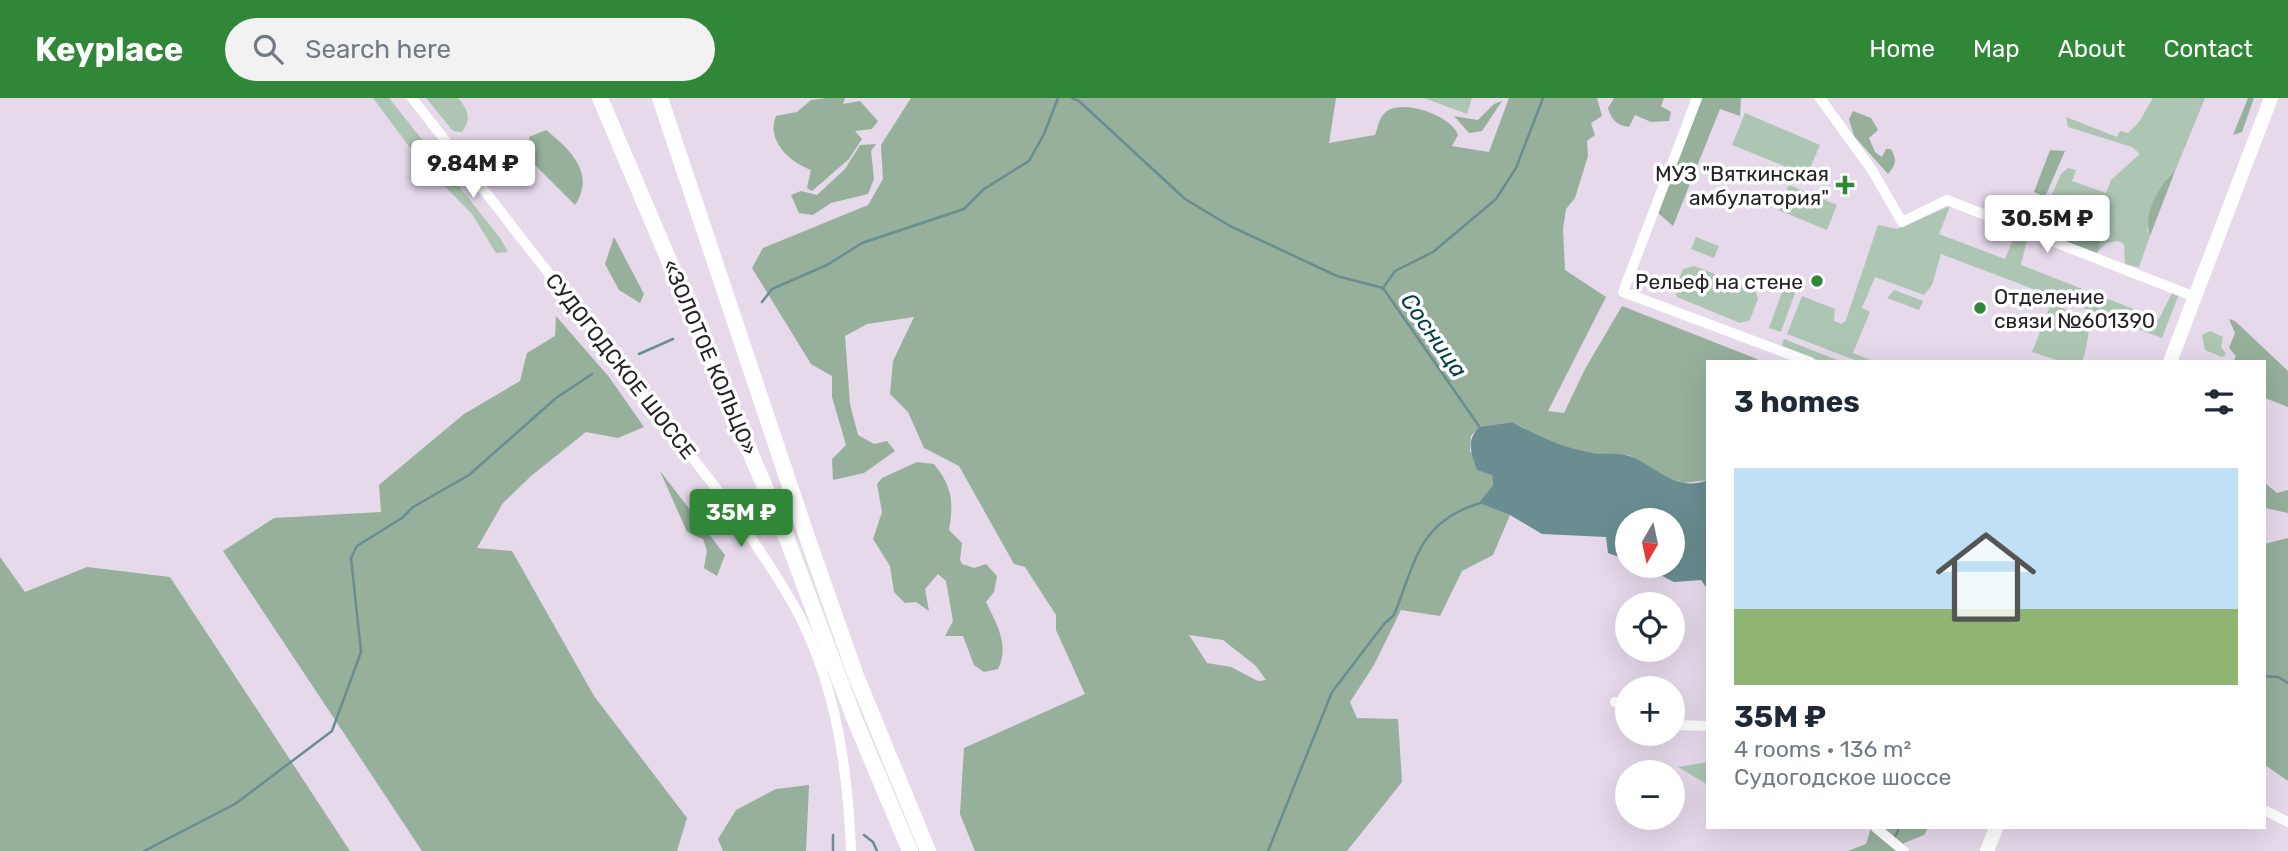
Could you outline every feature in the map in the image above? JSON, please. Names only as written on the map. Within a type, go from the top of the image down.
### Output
[{"type":"main road","name":"«ЗОЛОТОЕ КОЛЬЦО»","points":[[600,98],[787,539],[854,718],[910,851]]},
{"type":"main road","name":"«ЗОЛОТОЕ КОЛЬЦО»","points":[[660,98],[856,676],[928,851]]},
{"type":"street","name":"СУДОГОДСКОЕ ШОССЕ","points":[[412,98],[716,488],[761,551],[799,615],[827,690],[842,744],[849,796],[851,851]]},
{"type":"street","points":[[1697,98],[1623,292],[1805,360]]},
{"type":"street","points":[[1820,98],[1872,170],[1902,222],[1947,200],[2195,297]]},
{"type":"street","points":[[2172,360],[2271,98]]},
{"type":"street","points":[[1685,725],[1706,726]]},
{"type":"street","points":[[2266,811],[2288,822]]},
{"type":"street","points":[[1877,829],[1904,851]]},
{"type":"street","points":[[1987,851],[1996,829]]},
{"type":"shaded area","points":[[373,98],[389,98],[500,238],[508,252],[496,253],[472,214],[420,161]]},
{"type":"shaded area","points":[[426,98],[458,98],[467,114],[467,122],[462,132],[453,131]]},
{"type":"shaded area","points":[[845,98],[843,104],[860,101],[878,121],[872,129],[855,131],[862,139],[849,159],[812,191],[807,188],[811,170],[795,162],[782,149],[774,133],[774,125],[776,116],[797,112],[811,100]]},
{"type":"shaded area","points":[[911,98],[1336,98],[1329,143],[1375,135],[1384,113],[1404,107],[1427,111],[1447,122],[1458,135],[1452,146],[1489,152],[1509,98],[1597,98],[1602,116],[1591,123],[1595,135],[1587,141],[1588,156],[1575,198],[1566,209],[1563,229],[1565,270],[1606,297],[1548,411],[1564,413],[1585,369],[1622,306],[1757,360],[1706,360],[1706,480],[1683,483],[1661,476],[1628,455],[1594,454],[1558,446],[1512,422],[1479,427],[1471,436],[1470,451],[1492,475],[1493,485],[1480,503],[1510,515],[1493,555],[1462,571],[1440,616],[1401,610],[1374,665],[1350,702],[1357,718],[1398,719],[1402,782],[1347,851],[975,851],[960,814],[964,748],[1085,694],[1056,630],[1056,615],[1025,567],[1014,564],[959,466],[924,448],[908,412],[890,394],[893,361],[914,317],[867,324],[845,336],[850,404],[858,435],[874,444],[887,441],[895,451],[864,473],[833,480],[832,459],[846,445],[832,397],[832,376],[811,364],[752,268],[763,248],[868,205],[883,179],[881,145]],"holes":[[[1189,635],[1223,640],[1256,666],[1266,680],[1258,681],[1231,667],[1207,663]]]},
{"type":"shaded area","points":[[1424,98],[1472,98],[1467,114]]},
{"type":"shaded area","points":[[1614,98],[1664,98],[1661,106],[1671,112],[1669,121],[1651,122],[1635,115],[1629,127],[1621,125],[1613,119],[1608,108]]},
{"type":"shaded area","points":[[1702,98],[1741,98],[1740,116],[1720,109],[1673,226],[1657,212]]},
{"type":"shaded area","points":[[2153,98],[2205,98],[2175,171],[2167,178],[2147,229],[2150,236],[2139,267],[2125,264],[2124,244],[2118,241],[2106,243],[2097,253],[2100,240],[2068,235],[2044,227],[2040,232],[2036,230],[2061,174],[2068,168],[2076,170],[2072,181],[2106,193],[2111,180],[2140,154],[2132,147],[2068,127],[2066,117],[2117,137],[2120,131],[2128,133],[2139,122]]},
{"type":"shaded area","points":[[2248,98],[2254,98],[2242,132],[2233,135]]},
{"type":"shaded area","points":[[1502,101],[1482,131],[1469,133],[1454,116],[1478,120],[1494,104]]},
{"type":"shaded area","points":[[1853,111],[1871,118],[1878,130],[1869,138],[1875,152],[1882,157],[1886,149],[1891,149],[1895,162],[1888,174],[1854,136],[1849,119]]},
{"type":"shaded area","points":[[1745,113],[1820,145],[1807,175],[1732,145]]},
{"type":"shaded area","points":[[546,130],[564,145],[581,173],[581,194],[575,205],[529,159],[529,137]]},
{"type":"shaded area","points":[[876,144],[871,151],[874,179],[868,194],[831,203],[813,215],[799,213],[791,195],[801,191],[817,195],[845,169],[860,145]]},
{"type":"shaded area","points":[[2050,150],[2065,151],[2045,197],[2034,192]]},
{"type":"shaded area","points":[[2175,171],[2150,236],[2150,210],[2163,184]]},
{"type":"shaded area","points":[[1789,185],[1837,205],[1827,230],[1778,210]]},
{"type":"shaded area","points":[[1950,206],[1939,234],[2005,259],[2017,230],[2028,235],[2021,265],[2159,319],[2173,291],[2179,294],[2162,338],[1941,254],[1932,285],[1924,295],[1875,277],[1862,308],[1870,312],[1853,353],[1871,360],[1855,360],[1787,334],[1802,296],[1835,309],[1834,321],[1842,324],[1846,320],[1878,225],[1897,229]]},
{"type":"shaded area","points":[[2044,227],[2068,235],[2075,229],[2100,241],[2097,253],[2040,232]]},
{"type":"shaded area","points":[[614,237],[644,294],[640,303],[619,290],[605,264]]},
{"type":"shaded area","points":[[1696,237],[1719,246],[1714,258],[1691,249]]},
{"type":"shaded area","points":[[1694,266],[1755,290],[1758,299],[1750,320],[1740,323],[1677,297],[1675,290],[1683,269]]},
{"type":"shaded area","points":[[1783,289],[1795,293],[1781,332],[1769,328]]},
{"type":"shaded area","points":[[1894,290],[1923,301],[1919,310],[1887,298]]},
{"type":"shaded area","points":[[2051,304],[2092,319],[2083,360],[2057,360],[2032,352]]},
{"type":"shaded area","points":[[556,316],[609,377],[644,427],[618,438],[586,432],[531,476],[503,503],[477,548],[512,551],[594,696],[687,818],[677,851],[422,851],[223,551],[274,518],[381,512],[379,485],[464,414],[520,381],[527,353],[555,336]]},
{"type":"shaded area","points":[[2229,319],[2235,321],[2288,371],[2288,407],[2266,398],[2266,360],[2234,360],[2236,356],[2229,348],[2235,333]]},
{"type":"shaded area","points":[[2210,331],[2223,337],[2221,347],[2226,354],[2222,357],[2205,350],[2202,335]]},
{"type":"shaded area","points":[[1784,339],[1837,360],[1818,360],[1782,346]]},
{"type":"shaded area","points":[[1512,422],[1570,448],[1629,456],[1676,481],[1696,483],[1706,480],[1706,587],[1701,580],[1674,582],[1666,578],[1685,578],[1685,508],[1615,508],[1615,556],[1608,553],[1606,537],[1542,534],[1510,515],[1479,503],[1493,485],[1492,475],[1477,470],[1471,442],[1479,427]]},
{"type":"shaded area","points":[[917,462],[934,464],[945,480],[951,503],[949,530],[962,543],[962,564],[974,568],[986,564],[997,576],[994,592],[986,602],[1002,643],[1003,651],[998,669],[984,672],[974,665],[963,636],[945,636],[953,621],[946,581],[938,574],[925,589],[929,611],[916,602],[905,603],[894,592],[890,566],[873,539],[882,512],[877,484],[882,478]]},
{"type":"shaded area","points":[[660,471],[725,555],[717,576],[704,568],[707,551],[703,539],[687,532]]},
{"type":"shaded area","points":[[2266,484],[2277,493],[2288,490],[2288,513],[2266,508]]},
{"type":"shaded area","points":[[2288,538],[2288,781],[2266,766],[2266,544]]},
{"type":"shaded area","points":[[0,557],[25,592],[87,567],[170,577],[350,851],[0,851]]},
{"type":"shaded area","points":[[1706,762],[1706,784],[1685,771],[1685,766]]},
{"type":"shaded area","points":[[809,785],[806,851],[723,851],[718,839],[736,810],[776,789]]},
{"type":"shaded area","points":[[1871,829],[1927,829],[1924,835],[1904,843],[1900,851],[1848,851],[1866,844]]},
{"type":"waterway","points":[[762,302],[772,289],[827,265],[862,243],[964,209],[984,189],[1029,161],[1044,134],[1058,98]]},
{"type":"waterway","name":"Сосница","points":[[1072,98],[1079,101],[1185,199],[1230,226],[1337,276],[1383,288],[1481,429]]},
{"type":"waterway","points":[[1383,288],[1395,271],[1433,252],[1496,199],[1516,168],[1543,98]]},
{"type":"waterway","points":[[639,354],[673,339]]},
{"type":"waterway","points":[[144,851],[235,804],[332,731],[361,652],[351,558],[357,546],[402,518],[413,507],[469,475],[556,398],[592,374]]},
{"type":"waterway","points":[[1268,851],[1332,692],[1384,624],[1394,615],[1415,561],[1431,533],[1459,511],[1480,503]]},
{"type":"waterway","name":"Сосница","points":[[2266,676],[2278,677],[2288,683]]},
{"type":"waterway","points":[[1894,839],[1899,829]]},
{"type":"waterway","points":[[833,835],[833,851]]},
{"type":"waterway","points":[[864,835],[873,842],[877,851]]},
{"type":"place","name":"МУЗ \"Вяткинская амбулатория\"","points":[[1845,185]]},
{"type":"place","name":"Рельеф на стене","points":[[1817,281]]},
{"type":"place","name":"Отделение связи №601390","points":[[1980,308]]}]
